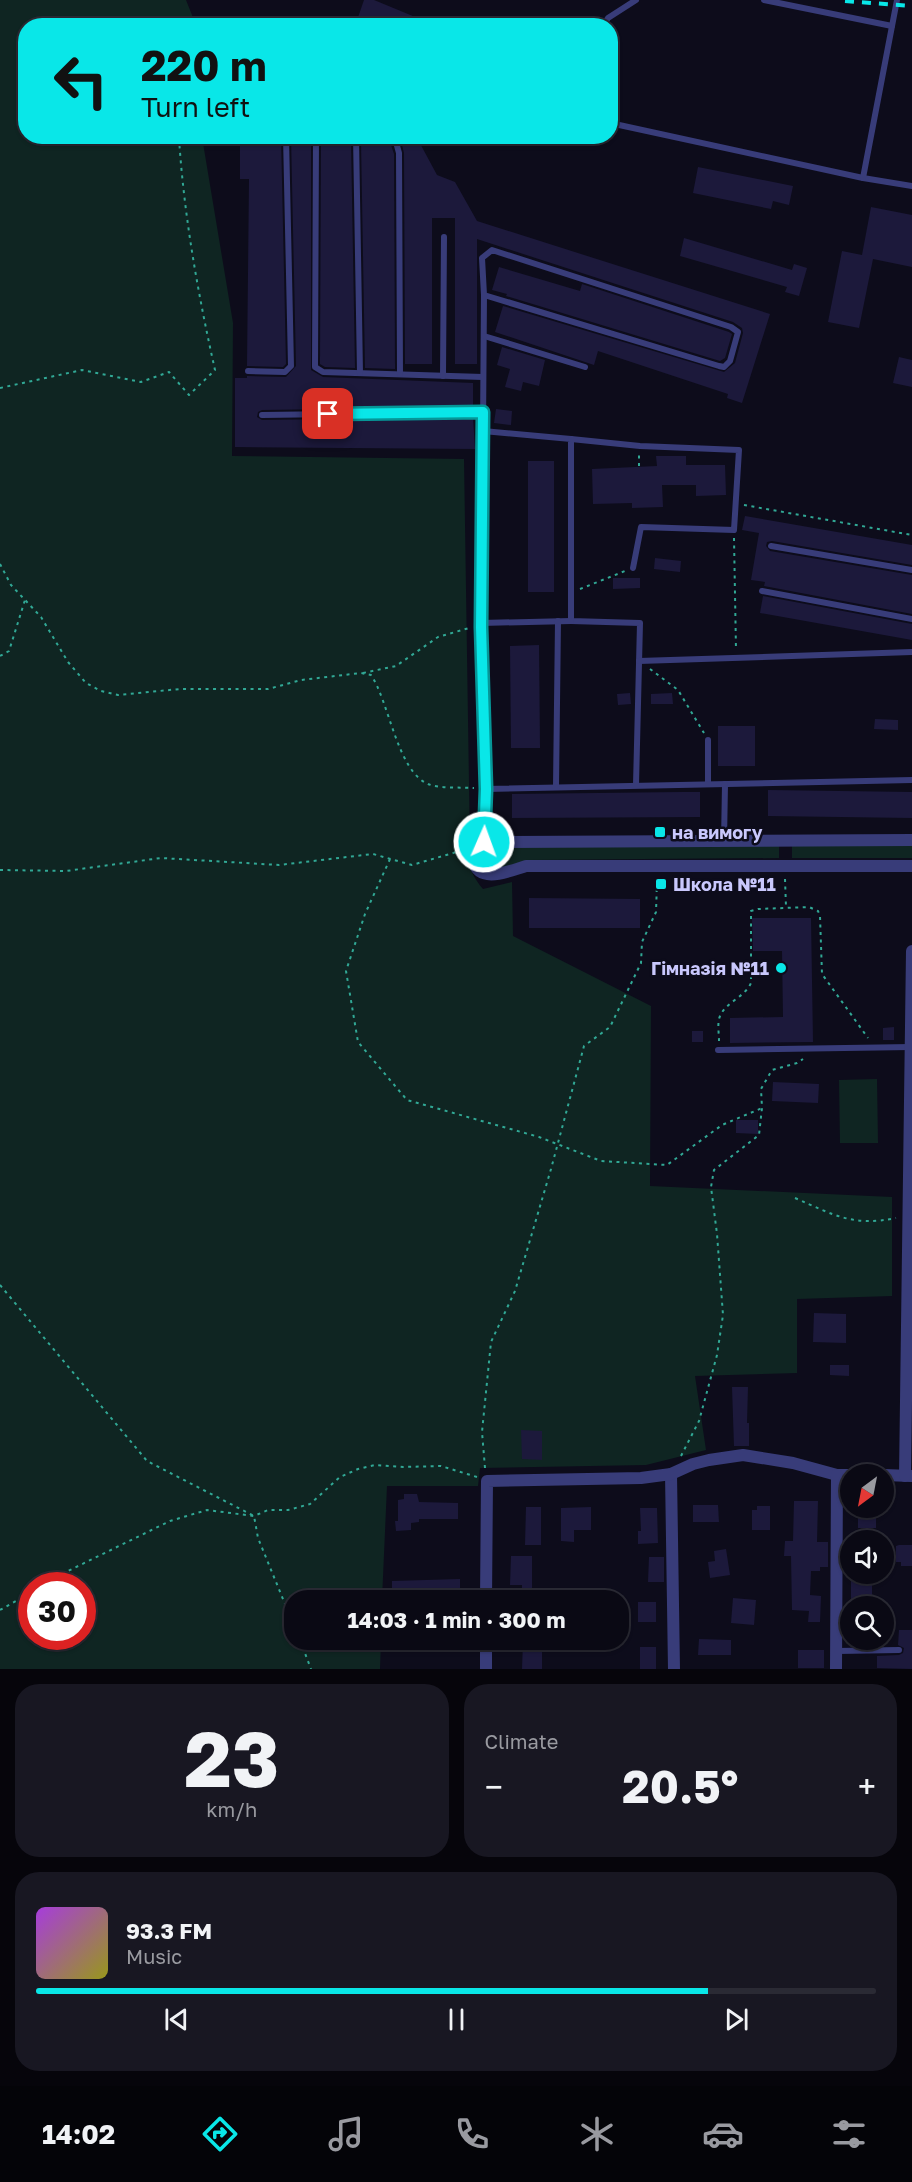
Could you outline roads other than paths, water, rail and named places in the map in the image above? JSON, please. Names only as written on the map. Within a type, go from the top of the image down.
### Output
[{"type":"street","points":[[483,431],[481,625],[486,789],[484,842]]},
{"type":"street","points":[[912,840],[484,842],[475,849],[472,856],[479,872],[487,875],[526,866],[912,866]]},
{"type":"street","points":[[894,1475],[909,1476],[908,1216],[912,951]]},
{"type":"street","points":[[486,1590],[487,1481],[641,1478],[671,1474],[693,1464],[743,1455],[793,1463],[837,1475],[836,1669]]},
{"type":"street","points":[[671,1474],[674,1669]]},
{"type":"street","points":[[486,1650],[486,1669]]},
{"type":"lane","points":[[608,18],[636,0]]},
{"type":"lane","points":[[764,0],[892,26]]},
{"type":"lane","points":[[863,178],[897,0]]},
{"type":"lane","points":[[618,125],[863,178],[912,186]]},
{"type":"lane","points":[[248,371],[285,372],[291,366],[286,144]]},
{"type":"lane","points":[[316,144],[315,367],[323,372],[483,377]]},
{"type":"lane","points":[[356,144],[360,373]]},
{"type":"lane","points":[[397,144],[399,153],[400,374]]},
{"type":"lane","points":[[443,376],[444,237]]},
{"type":"lane","points":[[484,295],[719,366],[728,365],[738,332],[730,327],[492,250],[482,258],[483,431],[640,446],[739,450],[734,530],[640,527],[633,568]]},
{"type":"lane","points":[[484,336],[585,367]]},
{"type":"lane","points":[[262,415],[483,412]]},
{"type":"lane","points":[[571,440],[571,621]]},
{"type":"lane","points":[[771,546],[912,570]]},
{"type":"lane","points":[[762,591],[912,620]]},
{"type":"lane","points":[[556,787],[558,621]]},
{"type":"lane","points":[[481,625],[558,621],[640,623],[636,785]]},
{"type":"lane","points":[[639,661],[912,652]]},
{"type":"lane","points":[[708,740],[708,784]]},
{"type":"lane","points":[[486,789],[912,780]]},
{"type":"lane","points":[[724,784],[724,841]]},
{"type":"lane","points":[[718,1050],[911,1047]]},
{"type":"lane","points":[[836,1651],[899,1650]]},
{"type":"railway","points":[[845,1],[912,6]]},
{"type":"place","name":"на вимогу","points":[[660,832]]},
{"type":"place","name":"Школа №11","points":[[661,884]]},
{"type":"place","name":"Гімназія №11","points":[[781,968]]}]
